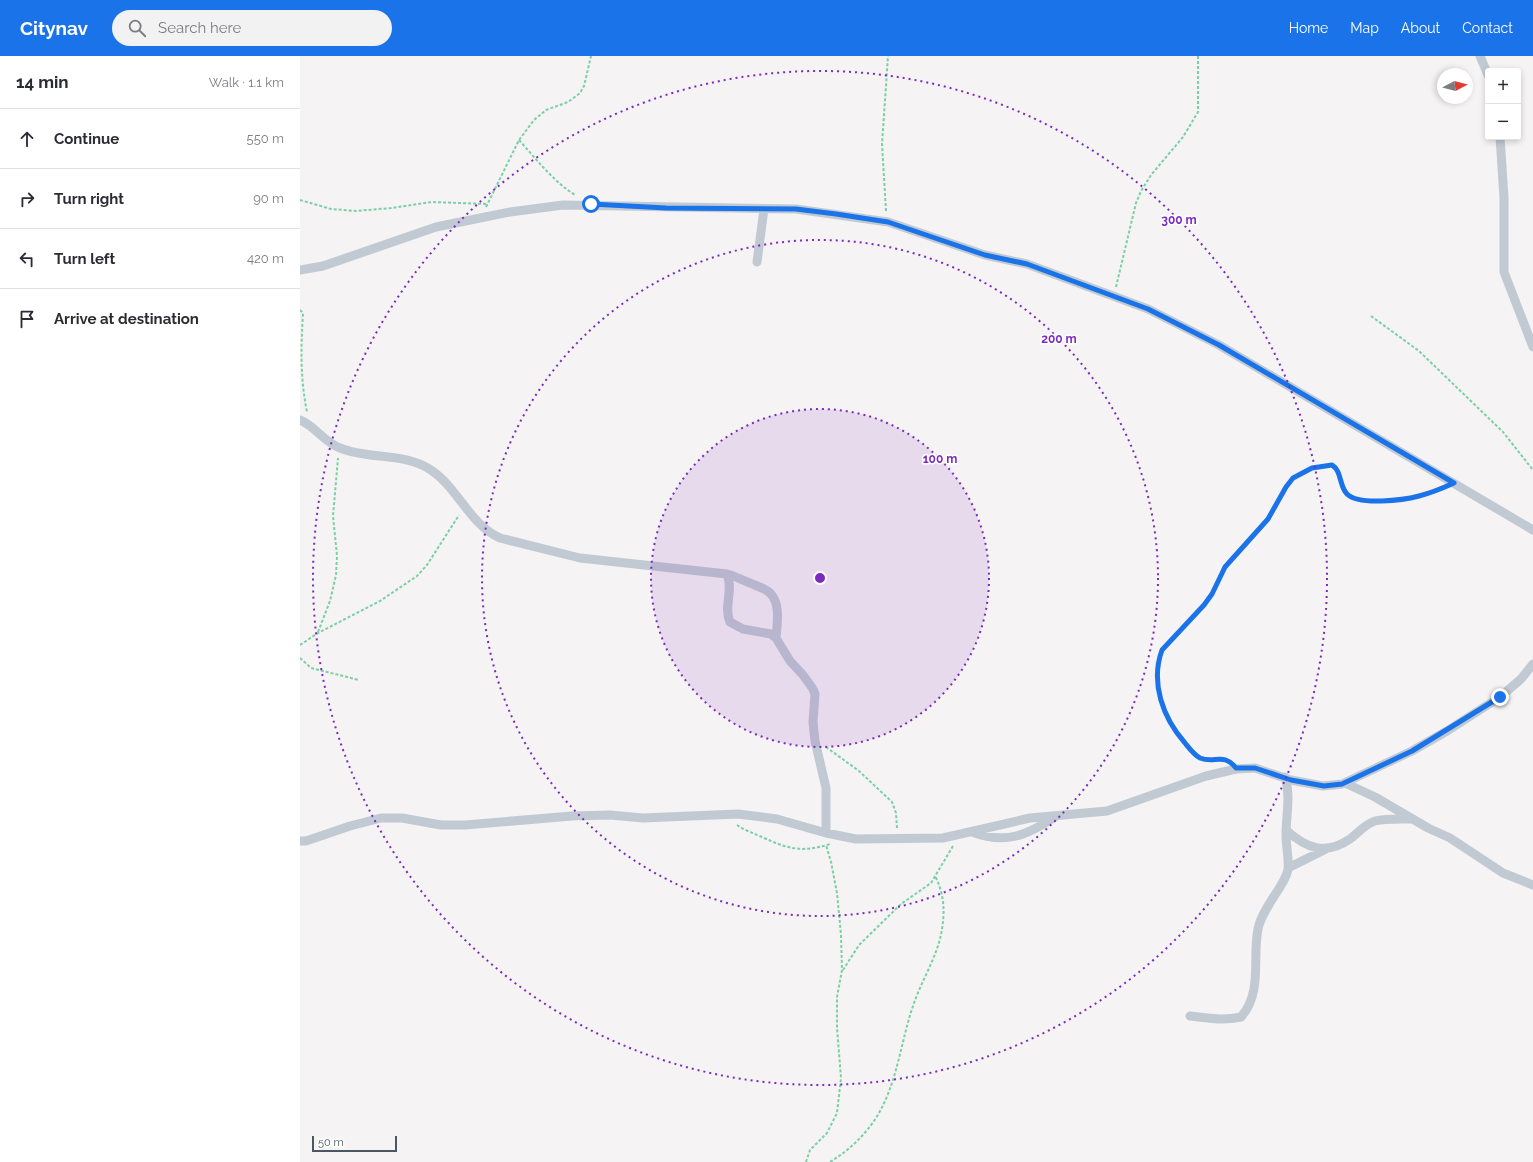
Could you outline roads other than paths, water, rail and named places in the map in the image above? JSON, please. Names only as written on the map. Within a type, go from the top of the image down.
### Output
[{"type":"street","points":[[1480,56],[1485,68]]},
{"type":"street","points":[[1500,140],[1504,198],[1504,272],[1533,347]]},
{"type":"street","points":[[300,270],[323,266],[436,227],[536,208],[591,204],[796,209],[888,222],[985,255],[1027,264],[1148,309],[1219,345],[1533,530]]},
{"type":"street","points":[[757,262],[764,208]]},
{"type":"street","points":[[300,420],[312,426],[339,448],[401,459],[421,465],[438,476],[481,525],[491,534],[531,547],[580,558],[727,574],[738,577],[769,592],[776,606],[778,615],[776,638]]},
{"type":"street","points":[[727,574],[730,581],[728,607],[730,622],[743,629],[771,634],[776,638],[790,661],[803,675],[814,694],[813,717],[815,737],[826,788],[826,833]]},
{"type":"street","points":[[300,841],[306,841],[356,824],[388,818],[402,818],[441,824],[465,825],[572,816],[610,815],[643,818],[752,815],[777,819],[826,833],[862,839],[898,840],[943,838],[1014,821],[1058,815],[1107,811],[1206,776],[1236,768],[1255,768],[1285,778],[1324,786],[1344,783],[1412,751],[1500,697],[1521,679],[1533,664]]},
{"type":"street","points":[[1190,1016],[1219,1020],[1234,1019],[1241,1017],[1251,1001],[1254,987],[1258,930],[1261,916],[1284,879],[1288,868],[1286,830],[1288,793],[1285,778]]},
{"type":"street","points":[[1344,783],[1450,838],[1504,873],[1533,885]]},
{"type":"street","points":[[972,832],[993,838],[1018,836],[1030,832],[1058,815]]},
{"type":"street","points":[[1288,868],[1329,847],[1349,839],[1365,826],[1376,821],[1415,819]]},
{"type":"street","points":[[1286,830],[1310,848],[1329,847]]}]
